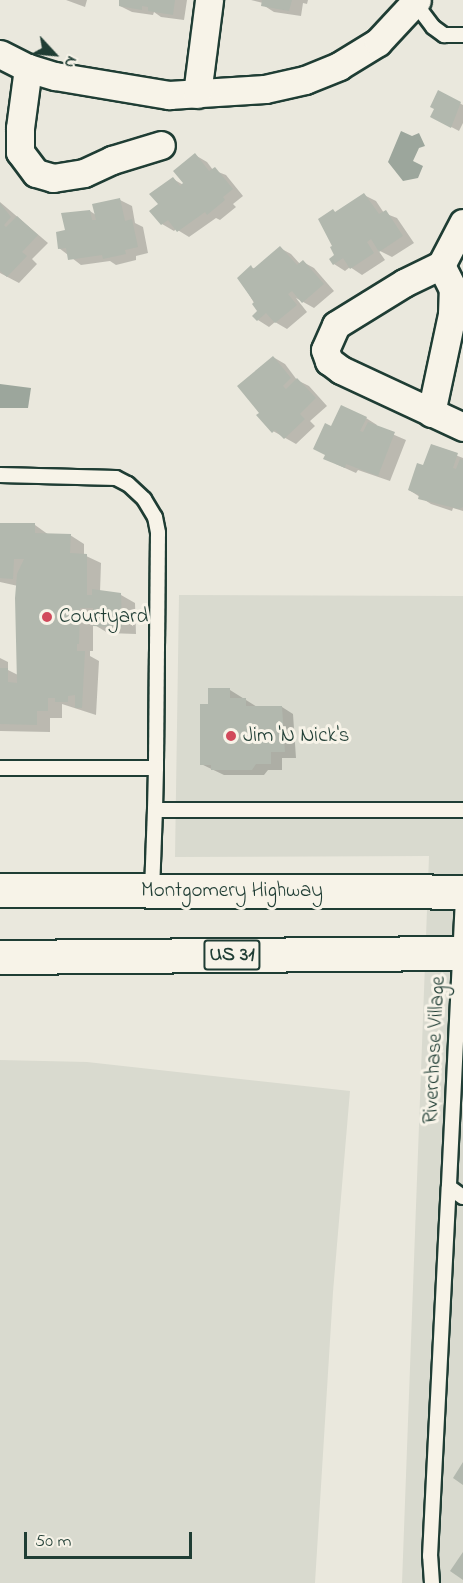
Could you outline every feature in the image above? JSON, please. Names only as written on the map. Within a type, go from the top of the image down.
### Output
[{"type":"main road","name":"Montgomery Highway","points":[[0,890],[463,892]]},
{"type":"main road","name":"US 31","points":[[0,957],[462,953]]},
{"type":"street","points":[[197,94],[208,0]]},
{"type":"street","points":[[0,54],[28,68],[55,76],[169,95],[265,89],[305,80],[322,73],[378,42],[416,2]]},
{"type":"street","points":[[28,68],[20,128],[20,152],[36,173],[53,178],[84,173],[112,160],[161,145]]},
{"type":"street","points":[[431,413],[445,354],[452,281],[463,223]]},
{"type":"street","points":[[452,281],[404,283],[336,325],[325,350],[329,361],[341,370],[463,427]]},
{"type":"lane","points":[[416,2],[433,27],[444,35],[463,35]]},
{"type":"lane","points":[[0,475],[116,477],[128,483],[144,500],[154,517],[158,533],[156,768],[152,891]]},
{"type":"lane","points":[[0,768],[156,768]]},
{"type":"lane","points":[[155,810],[463,810]]},
{"type":"lane","name":"Riverchase Village","points":[[432,1583],[430,1556],[449,1188],[457,1141],[463,898]]},
{"type":"lane","points":[[449,1188],[463,1197]]},
{"type":"shaded area","points":[[401,131],[412,136],[419,133],[425,146],[419,148],[413,161],[423,166],[418,178],[403,181],[388,162]]},
{"type":"shaded area","points":[[0,384],[31,388],[28,408],[0,408]]},
{"type":"shaded area","points":[[179,595],[463,596],[463,1583],[402,1583],[429,856],[175,857]]},
{"type":"shaded area","points":[[0,1060],[87,1062],[350,1091],[333,1292],[315,1583],[0,1583]]},
{"type":"building","points":[[119,0],[175,0],[173,15],[148,11],[148,7],[142,6],[142,10],[119,6]]},
{"type":"building","points":[[262,0],[292,0],[289,11],[261,6]]},
{"type":"building","points":[[438,90],[461,102],[451,128],[430,117],[434,109],[430,107]]},
{"type":"building","points":[[195,153],[209,171],[215,167],[233,189],[223,197],[225,200],[207,215],[205,212],[177,232],[168,220],[161,225],[149,211],[158,204],[149,194],[173,177],[180,186],[183,183],[173,171]]},
{"type":"building","points":[[364,193],[379,214],[386,210],[403,236],[379,252],[371,239],[367,242],[374,253],[350,269],[343,258],[333,265],[329,259],[334,255],[330,247],[332,246],[318,219],[333,209],[335,212]]},
{"type":"building","points":[[120,198],[125,221],[132,219],[138,247],[125,250],[126,254],[103,259],[102,255],[68,260],[66,248],[58,249],[56,232],[65,230],[61,213],[90,210],[92,220],[96,220],[92,204]]},
{"type":"building","points":[[0,203],[11,217],[4,225],[6,227],[17,216],[38,235],[22,252],[27,256],[7,277],[0,271]]},
{"type":"building","points":[[280,246],[297,265],[303,260],[324,284],[302,303],[292,291],[288,294],[297,305],[275,323],[266,313],[257,321],[252,316],[257,311],[252,304],[254,302],[237,278],[251,265],[253,269]]},
{"type":"building","points":[[273,356],[291,378],[283,386],[286,389],[297,378],[316,398],[300,414],[305,419],[284,439],[275,430],[272,433],[256,415],[259,413],[237,386]]},
{"type":"building","points":[[341,405],[367,417],[360,431],[363,432],[368,422],[395,432],[378,476],[346,464],[345,468],[323,459],[325,455],[313,449],[325,423],[331,426]]},
{"type":"building","points":[[431,444],[458,453],[453,468],[456,469],[460,459],[463,460],[463,507],[459,509],[418,499],[419,495],[408,490],[417,463],[423,465]]},
{"type":"building","name":"Courtyard","points":[[0,523],[35,523],[35,533],[71,534],[70,553],[87,554],[87,595],[92,595],[92,589],[121,593],[122,627],[93,626],[93,608],[80,608],[77,651],[85,651],[82,708],[75,708],[75,695],[68,696],[68,702],[55,702],[55,698],[48,698],[48,711],[37,711],[37,725],[0,724],[0,668],[8,668],[8,682],[17,683],[15,598],[17,574],[24,559],[14,559],[13,579],[0,578]]},
{"type":"building","points":[[208,688],[230,688],[230,698],[246,698],[246,706],[282,706],[285,752],[271,752],[271,764],[256,764],[252,770],[211,770],[211,765],[200,765],[200,704],[208,704]]},
{"type":"building","points":[[463,1462],[463,1485],[453,1478]]},
{"type":"building","points":[[463,1552],[463,1580],[450,1571]]},
{"type":"place","name":"Courtyard","points":[[47,617]]},
{"type":"place","name":"Jim 'N Nick's","points":[[231,736]]}]
